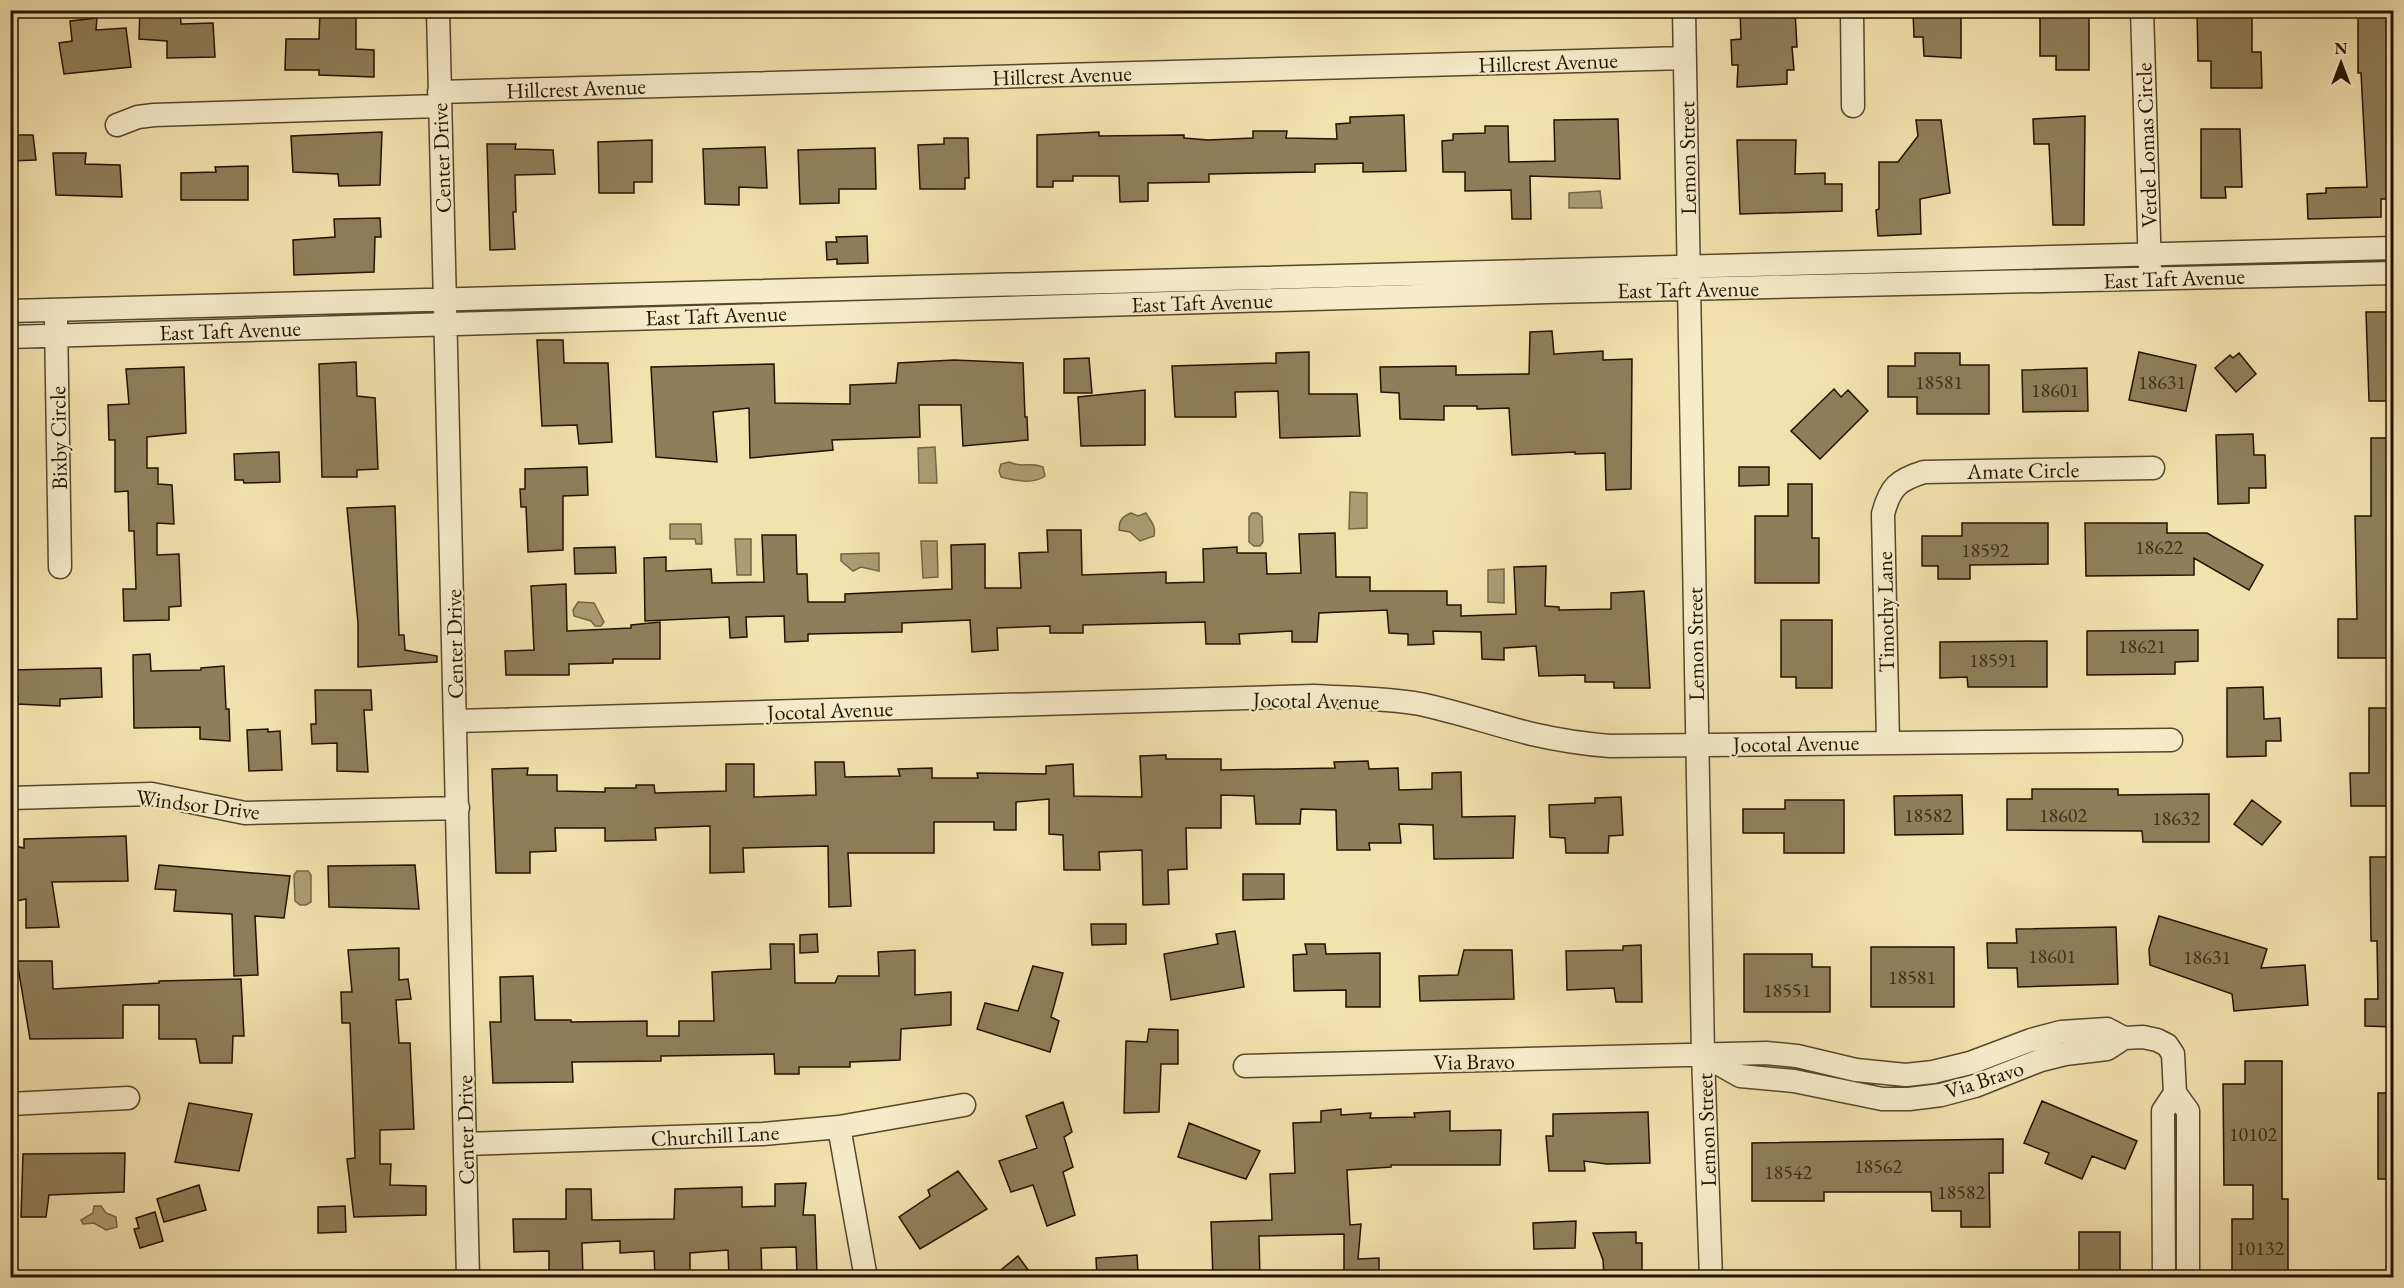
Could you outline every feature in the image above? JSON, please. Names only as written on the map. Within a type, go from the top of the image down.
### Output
[{"type":"street","name":"Center Drive","points":[[438,10],[468,1278]]},
{"type":"street","name":"Lemon Street","points":[[1684,10],[1703,1055],[1711,1278]]},
{"type":"street","points":[[1852,10],[1853,106]]},
{"type":"street","name":"Verde Lomas Circle","points":[[2142,10],[2151,279]]},
{"type":"street","name":"Hillcrest Avenue","points":[[117,125],[138,117],[439,99],[1685,58]]},
{"type":"street","name":"East Taft Avenue","points":[[10,336],[1211,302],[2150,254],[2394,248]]},
{"type":"street","name":"East Taft Avenue","points":[[10,311],[1210,279],[2151,279],[2394,273]]},
{"type":"street","points":[[1210,279],[1211,302]]},
{"type":"street","points":[[987,285],[988,308]]},
{"type":"street","name":"Bixby Circle","points":[[56,310],[60,567]]},
{"type":"street","name":"Amate Circle","points":[[1896,485],[1906,477],[1924,472],[2153,468]]},
{"type":"street","name":"Timothy Lane","points":[[1888,742],[1883,514],[1887,498],[1896,485]]},
{"type":"street","name":"Jocotal Avenue","points":[[456,721],[1314,696],[1366,698],[1418,704],[1476,717],[1531,734],[1576,743],[1610,746],[2171,740]]},
{"type":"street","name":"Windsor Drive","points":[[10,798],[152,794],[245,813],[458,808]]},
{"type":"street","name":"Via Bravo","points":[[1245,1066],[1766,1053],[1797,1056],[1866,1072],[1906,1075],[1933,1072],[1970,1063],[2031,1040],[2086,1029],[2107,1029],[2124,1038]]},
{"type":"street","name":"Via Bravo","points":[[1703,1055],[1740,1076],[1794,1081],[1882,1099],[1910,1099],[1941,1095],[1975,1086],[2033,1063],[2065,1054],[2107,1048],[2124,1038],[2144,1037],[2157,1040],[2173,1054],[2175,1092]]},
{"type":"street","points":[[1993,1054],[1996,1078]]},
{"type":"street","points":[[1860,1096],[1866,1072]]},
{"type":"street","points":[[2164,1278],[2163,1111],[2175,1092],[2188,1111],[2188,1278]]},
{"type":"street","points":[[10,1104],[128,1098]]},
{"type":"street","name":"Churchill Lane","points":[[465,1144],[763,1134],[839,1127],[964,1105]]},
{"type":"street","points":[[839,1127],[866,1278]]},
{"type":"shaded area","points":[[1600,191],[1602,208],[1569,208],[1569,193]]},
{"type":"shaded area","points":[[935,447],[937,483],[919,483],[918,448]]},
{"type":"shaded area","points":[[1009,462],[1043,467],[1045,476],[1030,481],[1001,477],[999,471],[1001,464]]},
{"type":"shaded area","points":[[1350,492],[1367,493],[1367,528],[1349,529]]},
{"type":"shaded area","points":[[1131,513],[1138,516],[1146,513],[1154,526],[1154,536],[1140,541],[1130,532],[1119,530],[1122,519]]},
{"type":"shaded area","points":[[1252,513],[1258,513],[1262,517],[1263,542],[1260,546],[1254,546],[1249,542],[1249,517]]},
{"type":"shaded area","points":[[670,524],[701,524],[702,544],[696,544],[695,539],[670,539]]},
{"type":"shaded area","points":[[735,539],[751,539],[751,575],[737,575]]},
{"type":"shaded area","points":[[921,541],[937,541],[938,577],[923,578]]},
{"type":"shaded area","points":[[879,553],[879,571],[861,567],[853,571],[841,561],[841,554]]},
{"type":"shaded area","points":[[1504,569],[1504,603],[1488,602],[1488,570]]},
{"type":"shaded area","points":[[578,602],[594,603],[604,622],[601,626],[595,626],[591,621],[574,616],[573,610]]},
{"type":"shaded area","points":[[297,871],[308,871],[311,875],[311,902],[306,905],[300,905],[295,901],[294,875]]},
{"type":"shaded area","points":[[94,1206],[101,1206],[106,1213],[116,1217],[117,1227],[106,1230],[94,1223],[83,1224],[81,1220],[93,1213]]},
{"type":"building","points":[[140,10],[180,10],[181,24],[213,23],[215,57],[167,58],[167,41],[139,39]]},
{"type":"building","points":[[320,10],[356,10],[356,49],[374,50],[374,77],[319,75],[319,70],[285,70],[286,39],[319,39]]},
{"type":"building","points":[[1740,10],[1795,10],[1797,47],[1792,47],[1794,70],[1787,70],[1787,84],[1737,87],[1738,65],[1732,65],[1731,40],[1741,39]]},
{"type":"building","points":[[1913,10],[1961,10],[1961,58],[1924,56],[1923,37],[1914,37]]},
{"type":"building","points":[[2040,10],[2089,10],[2089,70],[2056,70],[2056,56],[2040,56]]},
{"type":"building","points":[[2197,10],[2252,10],[2252,52],[2261,52],[2262,88],[2211,88],[2211,61],[2198,61]]},
{"type":"building","points":[[2358,10],[2394,10],[2394,199],[2381,199],[2381,217],[2308,219],[2307,194],[2326,193],[2326,188],[2367,187],[2361,73],[2358,73]]},
{"type":"building","points":[[97,18],[96,30],[126,28],[131,67],[64,74],[59,43],[72,41],[70,21]]},
{"type":"building","points":[[1404,115],[1406,171],[1363,172],[1363,163],[1315,164],[1315,172],[1209,174],[1209,182],[1148,183],[1148,201],[1120,202],[1119,176],[1073,176],[1073,181],[1053,181],[1053,187],[1037,187],[1037,135],[1099,132],[1099,136],[1184,135],[1184,138],[1208,140],[1253,138],[1253,131],[1287,131],[1286,138],[1337,139],[1336,124],[1350,123],[1350,117]]},
{"type":"building","points":[[2085,116],[2084,225],[2053,225],[2049,144],[2034,144],[2033,119]]},
{"type":"building","points":[[1618,119],[1620,179],[1530,176],[1531,219],[1512,219],[1511,190],[1465,191],[1465,172],[1443,172],[1442,141],[1453,140],[1453,134],[1485,133],[1485,126],[1508,126],[1509,162],[1555,161],[1554,120]]},
{"type":"building","points":[[1916,120],[1941,120],[1950,193],[1920,199],[1921,234],[1878,236],[1876,210],[1879,209],[1879,162],[1898,162],[1918,136]]},
{"type":"building","points":[[2201,129],[2240,129],[2242,187],[2225,187],[2226,198],[2201,198]]},
{"type":"building","points":[[382,132],[380,185],[339,186],[338,174],[293,172],[291,136]]},
{"type":"building","points":[[10,135],[33,135],[36,160],[10,161]]},
{"type":"building","points":[[944,138],[968,138],[969,178],[965,178],[965,189],[920,189],[918,145],[944,144]]},
{"type":"building","points":[[652,140],[652,182],[634,182],[634,193],[599,193],[598,142]]},
{"type":"building","points":[[1737,140],[1796,140],[1795,174],[1825,173],[1825,184],[1842,184],[1842,211],[1740,214]]},
{"type":"building","points":[[487,144],[516,144],[515,149],[553,150],[555,174],[515,175],[516,212],[513,212],[515,249],[490,250]]},
{"type":"building","points":[[765,147],[767,188],[739,187],[739,205],[705,204],[703,149]]},
{"type":"building","points":[[875,148],[876,189],[839,189],[839,203],[800,204],[798,150]]},
{"type":"building","points":[[53,153],[86,153],[85,164],[120,165],[122,197],[56,195]]},
{"type":"building","points":[[248,166],[248,200],[181,200],[181,173],[216,172],[215,167]]},
{"type":"building","points":[[380,218],[381,237],[375,237],[374,272],[294,275],[293,240],[335,237],[334,219]]},
{"type":"building","points":[[867,236],[868,263],[837,264],[837,259],[827,260],[826,242],[837,242],[836,237]]},
{"type":"building","points":[[2366,312],[2394,312],[2394,401],[2369,401]]},
{"type":"building","points":[[1552,331],[1554,354],[1603,351],[1603,360],[1632,359],[1631,489],[1606,490],[1605,453],[1512,455],[1509,408],[1477,409],[1477,406],[1444,406],[1444,420],[1400,419],[1399,393],[1381,392],[1380,367],[1456,366],[1456,375],[1529,374],[1530,332]]},
{"type":"building","points":[[537,340],[563,340],[564,363],[608,363],[612,442],[579,444],[577,425],[542,426]]},
{"type":"building","points":[[1309,352],[1309,394],[1357,394],[1360,436],[1280,438],[1278,391],[1235,392],[1236,417],[1175,417],[1172,366],[1276,363],[1276,353]]},
{"type":"building","points":[[2139,352],[2196,365],[2186,411],[2129,400]]},
{"type":"building","points":[[1915,353],[1960,353],[1960,365],[1989,365],[1989,414],[1917,414],[1917,397],[1888,397],[1888,366],[1915,366]]},
{"type":"building","points":[[2239,353],[2256,374],[2236,392],[2215,368],[2230,355],[2233,358]]},
{"type":"building","points":[[1089,358],[1092,393],[1064,393],[1064,359]]},
{"type":"building","points":[[954,360],[1023,363],[1028,440],[963,446],[961,405],[919,405],[920,437],[832,440],[833,450],[750,458],[749,408],[713,412],[717,462],[656,457],[651,367],[774,364],[775,403],[850,404],[850,385],[896,383],[898,363]]},
{"type":"building","points":[[356,362],[357,396],[375,398],[378,469],[357,470],[357,477],[322,477],[319,364]]},
{"type":"building","points":[[184,367],[186,433],[147,437],[147,468],[158,468],[158,484],[172,485],[174,524],[157,523],[157,555],[179,554],[181,606],[169,607],[169,620],[124,621],[123,589],[136,589],[134,531],[129,531],[128,491],[115,492],[115,440],[109,440],[108,405],[129,404],[126,369]]},
{"type":"building","points":[[2087,368],[2088,411],[2023,412],[2022,370]]},
{"type":"building","points":[[1834,389],[1841,397],[1848,390],[1868,411],[1820,459],[1791,431]]},
{"type":"building","points":[[1145,390],[1145,445],[1081,446],[1078,397]]},
{"type":"building","points":[[2253,434],[2254,455],[2265,455],[2266,488],[2249,488],[2249,503],[2218,504],[2216,435]]},
{"type":"building","points":[[2371,438],[2394,438],[2394,658],[2338,658],[2338,619],[2357,619],[2355,516],[2371,516]]},
{"type":"building","points":[[279,452],[280,482],[244,483],[243,480],[235,480],[234,454]]},
{"type":"building","points":[[587,467],[588,495],[563,496],[563,550],[528,552],[526,507],[521,507],[520,489],[525,489],[525,469]]},
{"type":"building","points":[[1739,467],[1769,467],[1769,485],[1739,486]]},
{"type":"building","points":[[1788,484],[1812,484],[1812,538],[1819,538],[1819,583],[1755,583],[1755,516],[1788,516]]},
{"type":"building","points":[[395,506],[399,635],[404,635],[405,650],[437,656],[437,662],[358,667],[358,623],[347,508]]},
{"type":"building","points":[[1962,523],[2048,523],[2048,564],[1970,565],[1970,579],[1938,579],[1938,566],[1922,566],[1922,536],[1962,536]]},
{"type":"building","points":[[2085,523],[2167,523],[2167,533],[2207,533],[2263,565],[2249,590],[2194,558],[2194,575],[2086,576]]},
{"type":"building","points":[[1047,530],[1081,530],[1082,575],[1166,572],[1166,583],[1204,582],[1203,549],[1237,547],[1237,553],[1266,553],[1267,574],[1301,573],[1299,534],[1335,533],[1336,577],[1370,577],[1370,591],[1447,591],[1447,605],[1461,605],[1461,616],[1516,614],[1514,567],[1546,566],[1545,606],[1559,607],[1559,610],[1611,609],[1611,593],[1644,591],[1650,688],[1614,688],[1614,682],[1585,682],[1585,675],[1539,676],[1536,646],[1504,648],[1504,660],[1482,659],[1481,632],[1433,631],[1434,644],[1408,645],[1408,634],[1389,633],[1387,610],[1319,613],[1317,642],[1292,642],[1292,631],[1239,634],[1240,644],[1206,644],[1205,622],[1083,625],[1083,633],[1050,633],[1050,626],[997,628],[998,650],[972,652],[970,620],[902,623],[902,632],[808,634],[808,641],[785,642],[784,616],[746,617],[747,637],[730,638],[729,617],[645,621],[644,558],[666,557],[666,571],[711,569],[712,583],[764,582],[762,535],[796,535],[797,574],[807,574],[808,602],[845,602],[845,594],[952,589],[951,545],[985,544],[985,588],[1021,588],[1019,553],[1048,552]]},
{"type":"building","points":[[615,547],[616,573],[575,574],[574,548]]},
{"type":"building","points":[[566,584],[567,631],[631,628],[631,625],[660,622],[660,659],[613,659],[613,663],[569,664],[569,675],[506,675],[505,651],[534,650],[531,586]]},
{"type":"building","points":[[1781,620],[1832,620],[1832,688],[1796,688],[1796,677],[1781,677]]},
{"type":"building","points":[[2198,630],[2198,661],[2175,662],[2175,674],[2087,675],[2087,631]]},
{"type":"building","points":[[2047,641],[2047,687],[1968,687],[1967,677],[1940,678],[1940,642]]},
{"type":"building","points":[[150,654],[151,671],[201,670],[201,668],[224,666],[230,741],[200,739],[200,727],[134,728],[133,655]]},
{"type":"building","points":[[101,668],[102,697],[60,699],[60,706],[17,704],[18,697],[10,698],[10,670]]},
{"type":"building","points":[[2263,687],[2264,719],[2280,718],[2281,741],[2266,741],[2266,756],[2227,757],[2227,688]]},
{"type":"building","points":[[315,690],[371,690],[372,710],[364,710],[368,772],[337,771],[337,743],[312,744],[311,724],[316,724]]},
{"type":"building","points":[[2369,708],[2394,708],[2394,806],[2351,806],[2350,773],[2369,773]]},
{"type":"building","points":[[268,729],[268,732],[280,731],[282,770],[249,771],[247,730]]},
{"type":"building","points":[[1166,755],[1166,759],[1221,759],[1221,770],[1335,768],[1334,762],[1368,761],[1369,769],[1398,768],[1399,790],[1432,789],[1432,773],[1461,772],[1462,817],[1515,816],[1513,858],[1434,859],[1433,825],[1399,824],[1401,843],[1369,843],[1370,850],[1337,850],[1336,810],[1301,809],[1300,824],[1256,824],[1254,796],[1221,795],[1221,828],[1186,828],[1187,869],[1168,870],[1169,904],[1143,905],[1142,850],[1099,852],[1100,870],[1064,870],[1063,835],[1049,834],[1049,799],[1016,802],[1016,830],[994,830],[994,822],[934,822],[934,853],[848,853],[851,906],[829,907],[828,846],[743,848],[744,872],[710,873],[710,826],[655,828],[656,840],[605,841],[605,828],[555,828],[556,851],[530,852],[530,873],[496,873],[492,769],[528,768],[527,775],[557,775],[557,791],[605,792],[605,788],[636,788],[636,785],[654,785],[655,793],[726,791],[726,764],[754,764],[754,797],[816,795],[815,762],[844,762],[845,777],[900,776],[898,769],[932,768],[932,778],[978,778],[977,773],[1046,774],[1046,766],[1073,764],[1074,796],[1142,797],[1140,756]]},
{"type":"building","points":[[2032,789],[2118,789],[2118,795],[2209,794],[2209,842],[2143,842],[2142,831],[2007,830],[2007,799],[2032,799]]},
{"type":"building","points":[[1962,795],[1963,834],[1895,835],[1894,796]]},
{"type":"building","points":[[1621,797],[1623,835],[1609,836],[1608,853],[1566,853],[1565,838],[1550,837],[1549,805],[1595,803],[1595,798]]},
{"type":"building","points":[[1785,800],[1844,800],[1844,853],[1784,853],[1784,833],[1743,833],[1743,809],[1785,809]]},
{"type":"building","points":[[2252,800],[2281,822],[2262,845],[2234,824]]},
{"type":"building","points":[[126,836],[128,881],[52,882],[59,927],[26,928],[26,899],[16,901],[15,846],[24,848],[24,839]]},
{"type":"building","points":[[2370,857],[2394,857],[2394,1027],[2365,1026],[2365,999],[2378,999],[2377,941],[2371,941]]},
{"type":"building","points":[[159,865],[290,876],[284,918],[255,916],[258,975],[234,976],[232,914],[174,911],[176,890],[155,889]]},
{"type":"building","points":[[415,865],[419,909],[329,907],[328,866]]},
{"type":"building","points":[[1243,874],[1284,874],[1284,899],[1243,900]]},
{"type":"building","points":[[2159,916],[2267,949],[2261,968],[2305,965],[2308,1005],[2234,1011],[2232,994],[2150,965],[2149,949]]},
{"type":"building","points":[[1091,924],[1126,924],[1126,944],[1092,945]]},
{"type":"building","points":[[2116,927],[2118,984],[2018,987],[2017,968],[1988,968],[1987,943],[2017,943],[2016,929]]},
{"type":"building","points":[[1235,931],[1244,987],[1171,1000],[1164,954],[1218,944],[1216,934]]},
{"type":"building","points":[[817,934],[818,952],[800,953],[800,935]]},
{"type":"building","points":[[770,944],[794,944],[795,983],[835,983],[838,976],[879,976],[878,952],[915,950],[915,995],[951,992],[951,1025],[901,1029],[900,1060],[850,1062],[850,1067],[799,1067],[799,1074],[775,1074],[774,1054],[661,1056],[661,1061],[572,1062],[573,1082],[493,1083],[490,1022],[501,1022],[500,977],[533,976],[535,1020],[647,1021],[647,1036],[679,1036],[679,1021],[714,1021],[712,972],[771,969]]},
{"type":"building","points":[[1305,944],[1325,944],[1326,954],[1380,953],[1380,1007],[1346,1007],[1346,990],[1294,991],[1293,955],[1307,954]]},
{"type":"building","points":[[1641,945],[1642,1002],[1616,1002],[1614,988],[1567,990],[1566,951],[1623,950],[1623,946]]},
{"type":"building","points":[[1871,947],[1954,947],[1954,1007],[1871,1007]]},
{"type":"building","points":[[399,948],[399,980],[408,979],[411,999],[396,1000],[399,1043],[410,1043],[414,1129],[380,1130],[380,1164],[391,1164],[390,1185],[426,1186],[426,1215],[354,1217],[347,1159],[355,1158],[350,1023],[342,1023],[341,992],[352,992],[348,950]]},
{"type":"building","points":[[1464,950],[1512,950],[1514,999],[1420,1001],[1419,976],[1458,975]]},
{"type":"building","points":[[1744,954],[1812,954],[1812,967],[1830,967],[1830,1012],[1744,1012]]},
{"type":"building","points":[[17,961],[52,961],[53,989],[159,983],[159,981],[241,979],[244,1036],[233,1036],[232,1063],[200,1063],[196,1039],[159,1039],[159,1005],[123,1005],[123,1038],[30,1039]]},
{"type":"building","points":[[1033,966],[1063,973],[1051,1017],[1059,1021],[1050,1052],[977,1029],[985,1003],[1018,1011]]},
{"type":"building","points":[[1149,1029],[1178,1030],[1178,1064],[1161,1064],[1159,1112],[1124,1113],[1126,1041],[1147,1042]]},
{"type":"building","points":[[2245,1061],[2282,1061],[2282,1199],[2288,1199],[2288,1278],[2232,1278],[2232,1219],[2253,1219],[2253,1185],[2224,1185],[2223,1084],[2245,1084]]},
{"type":"building","points":[[2378,1093],[2394,1093],[2394,1179],[2378,1179]]},
{"type":"building","points":[[2042,1101],[2137,1141],[2125,1169],[2092,1156],[2082,1179],[2045,1163],[2049,1153],[2024,1143]]},
{"type":"building","points":[[1063,1102],[1072,1132],[1064,1137],[1073,1167],[1063,1172],[1075,1215],[1047,1226],[1033,1185],[1011,1192],[999,1161],[1037,1148],[1026,1116]]},
{"type":"building","points":[[189,1103],[252,1114],[239,1171],[175,1162]]},
{"type":"building","points":[[1341,1109],[1341,1115],[1371,1113],[1370,1118],[1415,1117],[1414,1113],[1450,1111],[1450,1131],[1501,1130],[1500,1165],[1391,1165],[1391,1167],[1347,1170],[1350,1225],[1361,1224],[1358,1259],[1379,1258],[1379,1278],[1344,1278],[1344,1234],[1259,1236],[1260,1278],[1213,1278],[1211,1222],[1272,1220],[1270,1174],[1295,1173],[1293,1123],[1321,1122],[1321,1111]]},
{"type":"building","points":[[1648,1112],[1650,1163],[1607,1164],[1584,1161],[1585,1171],[1549,1171],[1546,1136],[1553,1136],[1553,1114]]},
{"type":"building","points":[[1189,1123],[1260,1151],[1246,1179],[1178,1157]]},
{"type":"building","points":[[2003,1139],[2003,1173],[1989,1173],[1990,1227],[1961,1227],[1961,1211],[1932,1211],[1931,1192],[1824,1192],[1824,1201],[1752,1201],[1752,1143]]},
{"type":"building","points":[[125,1153],[124,1192],[49,1195],[46,1217],[21,1217],[23,1154]]},
{"type":"building","points":[[958,1171],[987,1209],[920,1249],[899,1217],[930,1196],[928,1190]]},
{"type":"building","points":[[806,1183],[803,1215],[815,1215],[817,1274],[797,1274],[796,1247],[761,1248],[762,1278],[729,1278],[728,1250],[690,1253],[690,1278],[655,1278],[654,1251],[620,1253],[620,1241],[582,1243],[583,1278],[549,1278],[549,1251],[514,1252],[513,1219],[566,1219],[566,1189],[591,1189],[592,1220],[674,1219],[675,1189],[742,1187],[742,1207],[775,1206],[775,1184]]},
{"type":"building","points":[[199,1185],[206,1210],[164,1222],[157,1199]]},
{"type":"building","points":[[345,1206],[346,1232],[318,1233],[318,1207]]},
{"type":"building","points":[[155,1212],[163,1241],[140,1248],[134,1229],[139,1228],[136,1218]]},
{"type":"building","points":[[1576,1221],[1575,1248],[1534,1249],[1533,1223]]},
{"type":"building","points":[[1636,1232],[1636,1243],[1642,1243],[1642,1274],[1604,1275],[1603,1260],[1593,1233]]},
{"type":"building","points":[[2079,1232],[2120,1232],[2120,1278],[2079,1278]]},
{"type":"building","points":[[1137,1255],[1138,1273],[1131,1273],[1131,1278],[1097,1278],[1096,1258]]},
{"type":"building","points":[[1018,1256],[1034,1278],[991,1278]]}]
